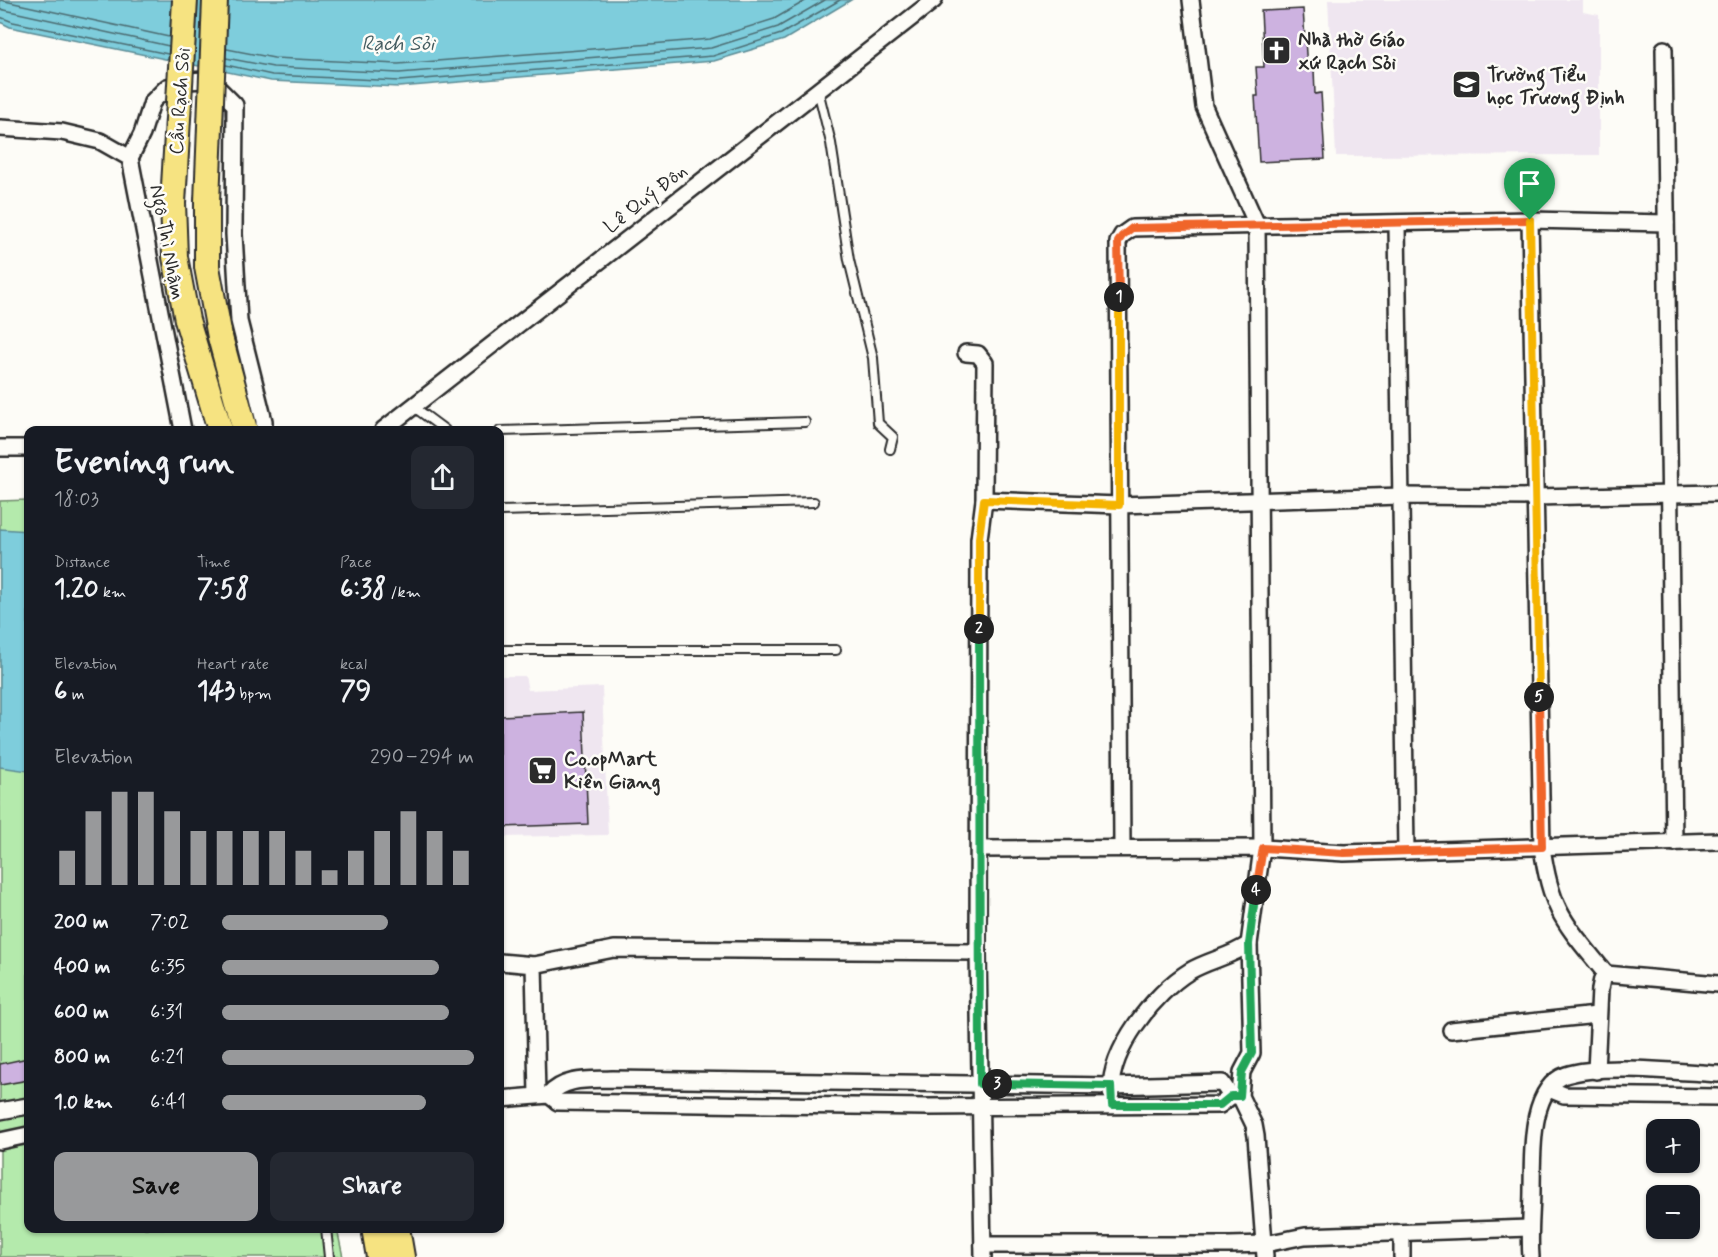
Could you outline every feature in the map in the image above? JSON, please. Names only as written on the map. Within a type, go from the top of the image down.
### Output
[{"type":"main road","name":"Cầu Rạch Sỏi","points":[[185,0],[172,202],[175,256],[187,320],[219,426]]},
{"type":"main road","name":"Cầu Rạch Sỏi","points":[[215,0],[207,202],[207,267],[220,337],[243,426]]},
{"type":"main road","points":[[375,1233],[379,1257]]},
{"type":"main road","points":[[398,1233],[402,1257]]},
{"type":"street","name":"Lê Quý Đôn","points":[[389,426],[934,0]]},
{"type":"street","points":[[543,1095],[558,1102],[979,1106],[1220,1105],[1236,1096],[1242,1072],[1252,1053],[1249,944],[1263,848],[1257,225],[1204,107],[1191,0]]},
{"type":"street","points":[[1664,49],[1674,843]]},
{"type":"street","points":[[0,128],[62,132],[100,141],[130,158],[142,134],[152,102],[167,87],[188,81],[205,80],[219,89],[235,105],[234,234],[238,321],[264,426]]},
{"type":"street","name":"Ngô Thì Nhậm","points":[[130,158],[182,426]]},
{"type":"street","points":[[1122,847],[1118,242],[1122,236],[1132,228],[1257,225],[1397,225],[1530,220],[1666,223]]},
{"type":"street","points":[[1530,220],[1542,847],[1546,878],[1560,917],[1606,974],[1718,984]]},
{"type":"street","points":[[1397,225],[1406,851]]},
{"type":"street","points":[[966,353],[978,354],[985,363],[984,500],[979,538],[978,952],[983,1251],[1265,1250],[1305,1236],[1528,1228]]},
{"type":"street","points":[[0,447],[24,448]]},
{"type":"street","points":[[984,500],[1119,505],[1401,496],[1535,497],[1718,493]]},
{"type":"street","points":[[980,849],[1263,848],[1344,853],[1718,841]]},
{"type":"street","points":[[1112,1105],[1111,1086],[1124,1045],[1149,1009],[1187,973],[1203,963],[1234,954],[1249,944]]},
{"type":"street","points":[[504,962],[534,965],[614,950],[978,952]]},
{"type":"street","points":[[534,965],[543,1095]]},
{"type":"street","points":[[1596,1071],[1597,1015],[1602,979],[1606,974]]},
{"type":"street","points":[[1451,1030],[1597,1015]]},
{"type":"street","points":[[1531,1257],[1528,1228],[1533,1132],[1536,1116],[1549,1089],[1566,1075],[1596,1071],[1718,1074]]},
{"type":"street","points":[[504,1099],[543,1095],[566,1082],[612,1079],[1111,1086],[1222,1083],[1236,1096],[1256,1136],[1265,1250]]},
{"type":"street","points":[[1549,1089],[1564,1095],[1718,1097]]},
{"type":"street","points":[[0,1111],[24,1107]]},
{"type":"street","points":[[0,1141],[24,1136]]},
{"type":"street","points":[[1402,1233],[1402,1257]]},
{"type":"lane","points":[[818,90],[831,143],[849,260],[873,358],[878,423],[893,437],[890,449]]},
{"type":"lane","points":[[414,407],[440,426]]},
{"type":"lane","points":[[504,430],[805,422]]},
{"type":"lane","points":[[504,511],[814,502]]},
{"type":"lane","points":[[504,650],[836,650]]},
{"type":"lane","points":[[327,1233],[329,1257]]},
{"type":"shaded area","name":"Trường Tiểu học Trương Định","points":[[1328,0],[1583,0],[1583,12],[1599,15],[1599,155],[1336,156]]},
{"type":"shaded area","points":[[504,676],[525,676],[528,690],[602,687],[608,835],[504,837]]},
{"type":"green space","points":[[24,500],[24,1233],[338,1233],[343,1257],[0,1257],[0,501]]},
{"type":"water","name":"Rạch Sỏi","points":[[0,0],[851,0],[784,40],[714,61],[399,87],[271,81],[10,27],[0,22]]},
{"type":"water","points":[[0,529],[24,531],[24,770],[0,767]]},
{"type":"building","points":[[1303,9],[1307,69],[1314,69],[1315,94],[1321,93],[1325,159],[1259,162],[1255,96],[1258,96],[1256,67],[1264,67],[1261,11]]},
{"type":"building","name":"Co.opMart Kiên Giang","points":[[583,712],[588,824],[504,827],[504,716]]},
{"type":"building","points":[[24,1059],[24,1081],[0,1085],[0,1064]]},
{"type":"place","name":"Nhà thờ Giáo xứ Rạch Sỏi","points":[[1277,50]]},
{"type":"place","name":"Trường Tiểu học Trương Định","points":[[1466,85]]},
{"type":"place","name":"Co.opMart Kiên Giang","points":[[543,770]]},
{"type":"route","points":[[1530,220],[1542,847],[1344,853],[1263,848],[1249,944],[1252,1053],[1242,1072],[1240,1096],[1231,1096],[1220,1105],[1112,1105],[1111,1086],[980,1084],[979,538],[984,500],[1119,505],[1118,242],[1125,231],[1132,228],[1397,225],[1530,220]]}]
